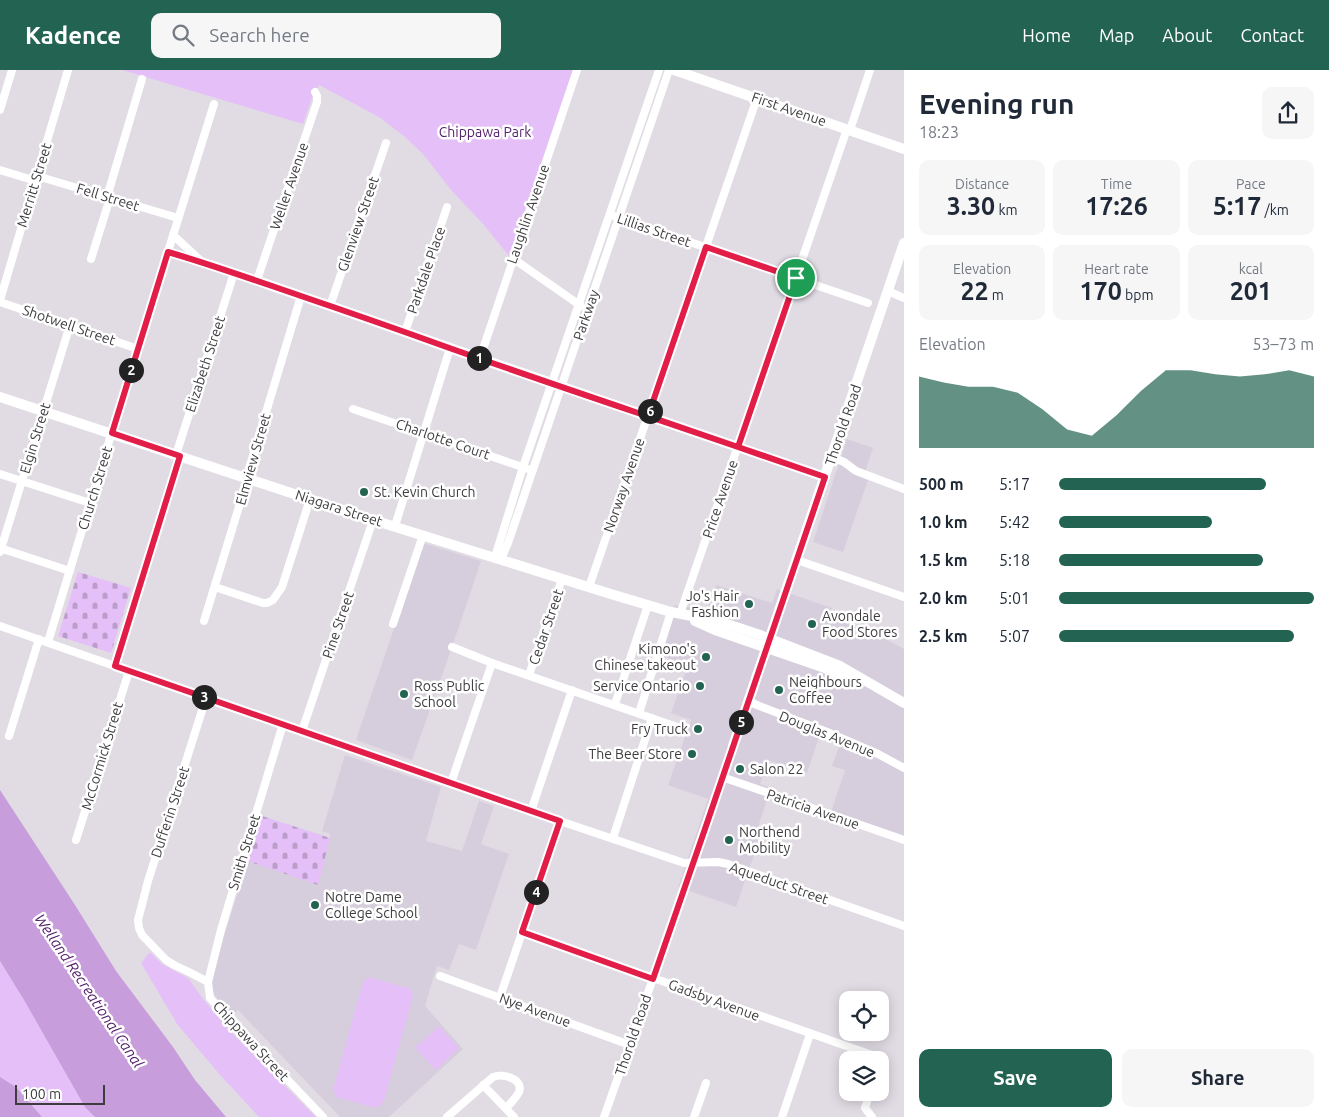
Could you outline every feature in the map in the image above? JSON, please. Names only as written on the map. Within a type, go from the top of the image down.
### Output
[{"type":"main road","name":"First Avenue","points":[[674,70],[904,149]]},
{"type":"main road","name":"Thorold Road","points":[[733,746],[904,243]]},
{"type":"main road","name":"Niagara Street","points":[[0,397],[373,520],[676,613],[714,630],[768,643],[847,678],[865,681],[904,703]]},
{"type":"street","points":[[0,110],[12,70]]},
{"type":"street","name":"Merritt Street","points":[[0,301],[68,70]]},
{"type":"street","name":"Laughlin Avenue","points":[[480,358],[577,70]]},
{"type":"street","name":"Parkway","points":[[498,558],[523,467],[659,70]]},
{"type":"street","name":"Parkway","points":[[498,558],[532,470],[670,70]]},
{"type":"street","name":"Price Avenue","points":[[639,713],[738,447],[870,70]]},
{"type":"street","points":[[91,259],[142,79]]},
{"type":"street","name":"Weller Avenue","points":[[257,280],[317,102],[315,92]]},
{"type":"street","name":"Norway Avenue","points":[[589,587],[757,98]]},
{"type":"street","name":"Church Street","points":[[48,642],[214,104]]},
{"type":"street","name":"Glenview Street","points":[[330,306],[386,143]]},
{"type":"street","points":[[634,144],[643,146]]},
{"type":"street","name":"Fell Street","points":[[0,170],[108,197],[178,218]]},
{"type":"street","name":"Parkdale Place","points":[[405,332],[448,207]]},
{"type":"street","name":"Lillias Street","points":[[610,214],[868,303]]},
{"type":"street","points":[[173,235],[204,262]]},
{"type":"street","points":[[168,252],[257,280],[825,477]]},
{"type":"street","points":[[512,260],[518,262],[579,305],[588,308]]},
{"type":"street","name":"Elizabeth Street","points":[[115,666],[234,273]]},
{"type":"street","points":[[888,292],[904,298]]},
{"type":"street","name":"Elmview Street","points":[[204,621],[301,296]]},
{"type":"street","name":"Shotwell Street","points":[[0,301],[138,349]]},
{"type":"street","name":"Elgin Street","points":[[0,550],[70,325]]},
{"type":"street","points":[[394,526],[450,348]]},
{"type":"street","name":"Charlotte Court","points":[[352,409],[532,470]]},
{"type":"street","points":[[832,457],[844,462],[856,471],[904,489]]},
{"type":"street","points":[[0,474],[90,503]]},
{"type":"street","points":[[215,587],[265,603],[274,599],[282,587],[310,499]]},
{"type":"street","name":"Pine Street","points":[[302,731],[373,520]]},
{"type":"street","points":[[393,624],[423,535]]},
{"type":"street","points":[[0,550],[70,571]]},
{"type":"street","points":[[797,560],[904,597]]},
{"type":"street","name":"Cedar Street","points":[[529,675],[562,579]]},
{"type":"street","points":[[615,704],[648,605]]},
{"type":"street","name":"Aqueduct Street","points":[[0,626],[684,863],[718,862],[736,867],[904,926]]},
{"type":"street","points":[[9,736],[39,640]]},
{"type":"street","points":[[452,647],[492,663],[683,729]]},
{"type":"street","points":[[452,783],[492,663]]},
{"type":"street","name":"McCormick Street","points":[[76,840],[129,671]]},
{"type":"street","points":[[531,811],[572,690]]},
{"type":"street","name":"Dufferin Street","points":[[206,698],[148,881],[138,916],[138,928],[142,935],[166,960],[208,982]]},
{"type":"street","name":"Douglas Avenue","points":[[748,701],[774,713],[827,732],[878,754],[904,768]]},
{"type":"street","points":[[612,838],[652,718]]},
{"type":"street","name":"Smith Street","points":[[208,982],[221,930],[283,724]]},
{"type":"street","name":"Thorold Road","points":[[607,1116],[733,746]]},
{"type":"street","name":"Patricia Avenue","points":[[722,777],[904,840]]},
{"type":"street","points":[[500,997],[560,821]]},
{"type":"street","name":"Gadsby Avenue","points":[[522,932],[860,1051]]},
{"type":"street","name":"Nye Avenue","points":[[440,976],[630,1045]]},
{"type":"street","name":"Chippawa Street","points":[[208,982],[210,998],[226,1016],[230,1016],[243,1033],[323,1117]]},
{"type":"street","points":[[782,1117],[810,1034]]},
{"type":"street","points":[[446,1117],[497,1075],[513,1079],[518,1083],[519,1092],[506,1108]]},
{"type":"street","points":[[694,1117],[706,1083]]},
{"type":"street","points":[[483,1085],[514,1117]]},
{"type":"street","points":[[867,1101],[865,1108],[872,1117]]},
{"type":"shaded area","points":[[847,439],[873,448],[863,478],[868,480],[843,552],[813,542]]},
{"type":"shaded area","name":"Ross Public School","points":[[423,543],[481,561],[412,760],[356,740]]},
{"type":"shaded area","points":[[716,585],[772,603],[777,589],[832,608],[830,615],[875,633],[904,649],[904,844],[829,818],[845,770],[832,766],[841,741],[820,734],[807,773],[768,760],[760,784],[771,788],[756,833],[761,835],[736,907],[678,887],[708,799],[668,785],[691,720],[671,713],[688,665],[658,655],[674,605],[706,613]]},
{"type":"shaded area","name":"Notre Dame College School","points":[[345,755],[441,787],[426,841],[462,851],[479,801],[494,806],[481,844],[509,854],[476,950],[459,944],[449,970],[437,966],[425,1006],[463,1049],[389,1117],[340,1117],[238,1010],[233,1014],[216,997],[211,983],[212,974],[262,816],[330,838],[330,834],[322,831]]},
{"type":"green space","name":"Chippawa Park","points":[[122,70],[573,70],[509,256],[483,224],[451,190],[423,154],[405,137],[379,117],[319,85],[312,98],[303,124]]},
{"type":"green space","points":[[78,572],[131,588],[111,653],[58,636]]},
{"type":"green space","points":[[262,816],[330,838],[318,885],[247,861]]},
{"type":"green space","points":[[150,952],[162,964],[188,978],[229,1030],[316,1117],[259,1117],[177,1024],[141,963]]},
{"type":"green space","points":[[0,961],[85,1106],[95,1117],[42,1117],[16,1087],[0,1077]]},
{"type":"green space","points":[[369,977],[411,989],[413,997],[384,1100],[376,1108],[336,1097],[333,1090],[362,985]]},
{"type":"green space","points":[[439,1026],[459,1048],[436,1070],[415,1048]]},
{"type":"water","name":"Welland Recreational Canal","points":[[0,790],[116,971],[173,1047],[195,1080],[226,1117],[95,1117],[85,1107],[0,961]]},
{"type":"water","points":[[0,1077],[16,1087],[42,1117],[0,1117]]},
{"type":"place","name":"St. Kevin Church","points":[[364,492]]},
{"type":"place","name":"Jo's Hair Fashion","points":[[749,604]]},
{"type":"place","name":"Avondale Food Stores","points":[[812,624]]},
{"type":"place","name":"Kimono's Chinese takeout","points":[[706,657]]},
{"type":"place","name":"Service Ontario","points":[[700,686]]},
{"type":"place","name":"Neighbours Coffee","points":[[779,690]]},
{"type":"place","name":"Ross Public School","points":[[404,694]]},
{"type":"place","name":"Fry Truck","points":[[698,729]]},
{"type":"place","name":"The Beer Store","points":[[692,754]]},
{"type":"place","name":"Salon 22","points":[[740,769]]},
{"type":"place","name":"Northend Mobility","points":[[729,840]]},
{"type":"place","name":"Notre Dame College School","points":[[315,905]]},
{"type":"route","points":[[796,278],[706,247],[648,416],[693,432],[825,477],[653,979],[522,932],[560,821],[115,666],[180,456],[112,433],[168,252],[257,280],[450,348],[693,432],[738,447],[796,278]]}]
